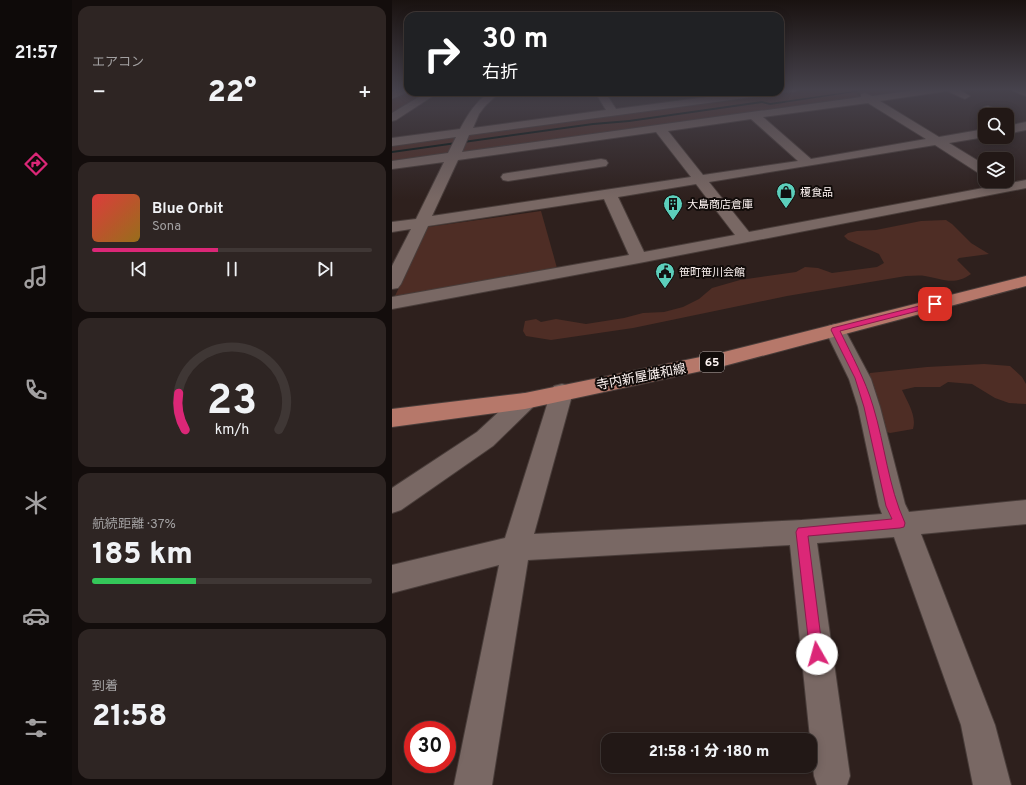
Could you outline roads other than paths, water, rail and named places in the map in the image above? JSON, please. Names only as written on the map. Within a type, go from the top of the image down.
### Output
[{"type":"main road","name":"寺内新屋雄和線","points":[[392,418],[525,401],[720,360],[1026,281]]},
{"type":"street","points":[[392,284],[468,126]]},
{"type":"street","points":[[392,165],[459,144],[544,126]]},
{"type":"street","points":[[392,142],[547,144],[682,126]]},
{"type":"street","points":[[765,126],[808,163]]},
{"type":"street","points":[[912,126],[978,167]]},
{"type":"street","points":[[1014,129],[1024,127]]},
{"type":"street","points":[[660,129],[745,237]]},
{"type":"street","points":[[392,227],[808,163],[978,134]]},
{"type":"street","points":[[547,144],[569,200]]},
{"type":"street","points":[[508,177],[601,163]]},
{"type":"street","points":[[1014,184],[1026,184]]},
{"type":"street","points":[[392,303],[639,258],[985,188]]},
{"type":"street","points":[[1012,188],[1026,196]]},
{"type":"street","points":[[609,193],[639,258]]},
{"type":"street","points":[[835,330],[860,378],[869,407],[892,506],[909,539],[978,725],[992,785]]},
{"type":"street","points":[[473,785],[516,548],[562,392]]},
{"type":"street","points":[[392,502],[485,439],[525,401]]},
{"type":"street","points":[[392,579],[516,548],[802,532],[1026,512]]},
{"type":"street","points":[[802,532],[832,776]]},
{"type":"waterway","points":[[392,152],[581,126]]},
{"type":"place","name":"榎食品","points":[[786,209]]},
{"type":"place","name":"大島商店倉庫","points":[[673,221]]},
{"type":"place","name":"笹町笹川会館","points":[[665,289]]}]
